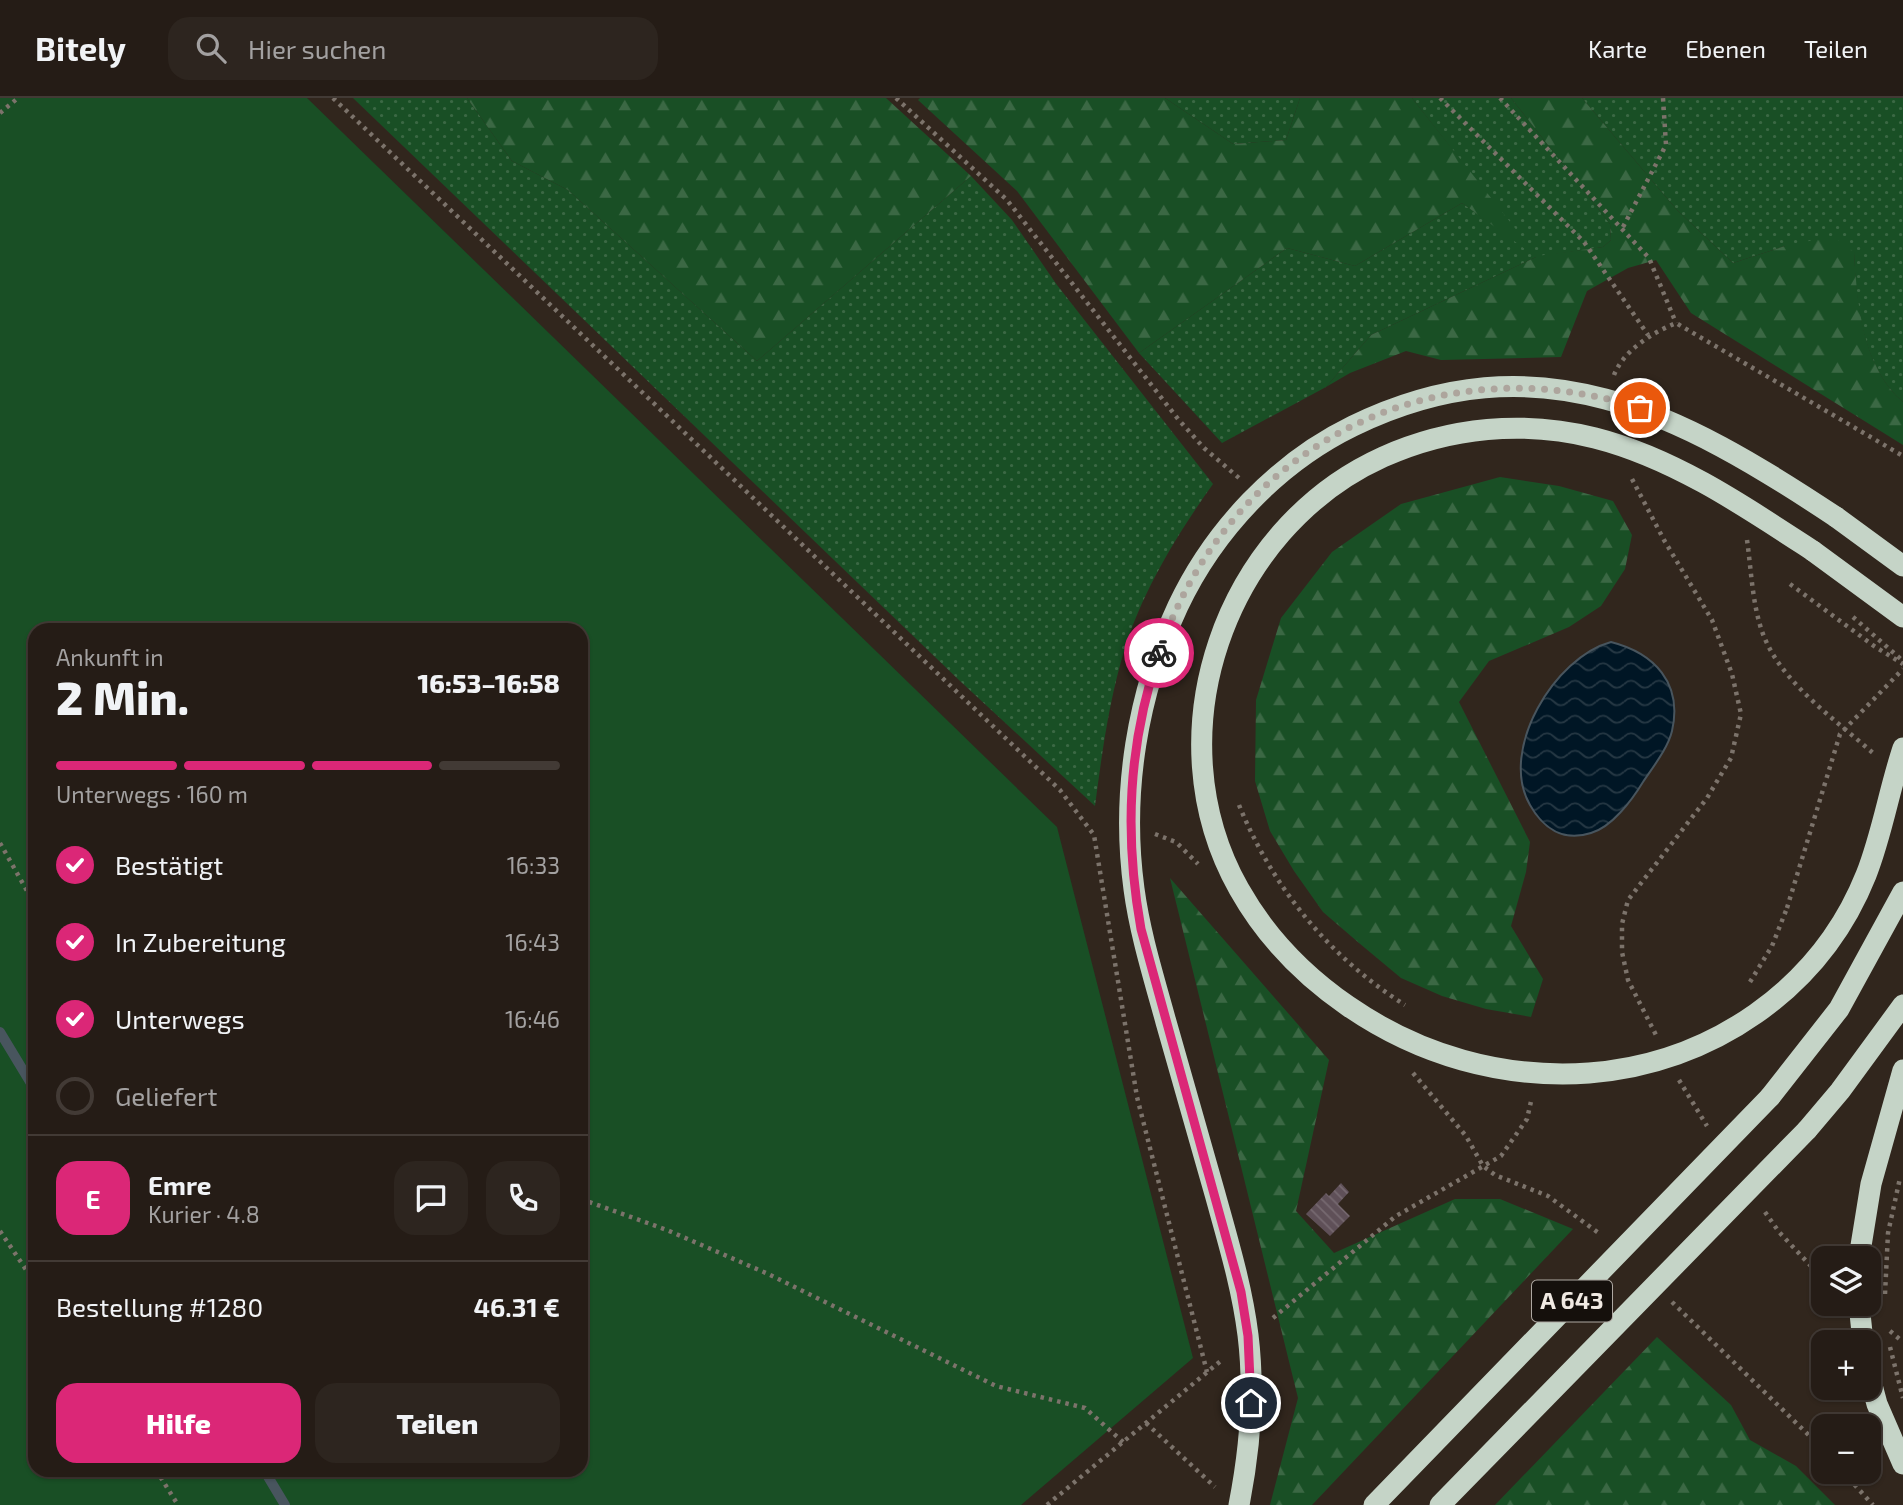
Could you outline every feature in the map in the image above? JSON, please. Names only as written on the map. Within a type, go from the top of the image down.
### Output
[{"type":"highway","points":[[1232,1500],[1251,1426],[1252,1381],[1241,1292],[1141,929],[1130,849],[1131,776],[1142,710],[1167,631],[1205,558],[1253,499],[1312,450],[1345,430],[1415,401],[1490,387],[1566,390],[1640,408],[1729,450],[1836,517],[1903,566]]},
{"type":"highway","points":[[1903,617],[1813,551],[1709,486],[1643,454],[1598,438],[1550,429],[1502,427],[1453,433],[1407,446],[1363,466],[1322,493],[1287,525],[1264,554],[1232,605],[1215,650],[1204,697],[1203,758],[1206,794],[1218,841],[1237,885],[1262,926],[1294,964],[1370,1022],[1414,1044],[1463,1062],[1508,1071],[1564,1074],[1648,1063],[1718,1037],[1763,1010],[1796,982],[1824,950],[1847,915],[1866,875],[1903,748]]},
{"type":"highway","name":"A 643","points":[[1374,1505],[1770,1097],[1839,1009],[1903,892]]},
{"type":"highway","name":"A 643","points":[[1440,1505],[1807,1130],[1840,1091],[1903,1005]]},
{"type":"highway","points":[[1861,1246],[1871,1184],[1903,1070]]},
{"type":"highway","points":[[1876,1400],[1903,1464]]},
{"type":"path","points":[[0,113],[18,98]]},
{"type":"path","points":[[333,98],[1060,790],[1094,835],[1137,1097],[1207,1372]]},
{"type":"path","points":[[896,98],[1007,200],[1178,419],[1204,448],[1244,482]]},
{"type":"path","points":[[1440,98],[1576,234],[1648,335],[1675,323]]},
{"type":"path","points":[[1500,98],[1649,258],[1675,323],[1903,456]]},
{"type":"path","points":[[1623,227],[1666,145],[1663,98]]},
{"type":"path","points":[[1625,477],[1648,487]]},
{"type":"path","points":[[1649,512],[1712,620],[1732,674],[1741,714],[1731,758],[1707,798],[1628,900],[1622,924],[1624,962],[1628,980],[1660,1037],[1649,1037]]},
{"type":"path","points":[[1753,545],[1745,537],[1755,607],[1771,650],[1805,691],[1883,762]]},
{"type":"path","points":[[1790,584],[1903,664]]},
{"type":"path","points":[[1844,610],[1903,664]]},
{"type":"path","points":[[1743,990],[1772,946],[1787,908],[1840,734],[1903,664]]},
{"type":"path","points":[[1254,853],[1237,801],[1263,856],[1289,898],[1317,932],[1354,970],[1416,1013]]},
{"type":"path","points":[[0,843],[28,893]]},
{"type":"path","points":[[1357,979],[1409,1008]]},
{"type":"path","points":[[1676,1076],[1711,1133]]},
{"type":"path","points":[[1532,1091],[1527,1119],[1515,1139],[1501,1156],[1483,1166],[1495,1175],[1548,1196],[1604,1237]]},
{"type":"path","points":[[1885,1300],[1888,1233],[1899,1178]]},
{"type":"path","points":[[588,1202],[667,1230],[766,1273],[996,1386],[1085,1408],[1123,1442]]},
{"type":"path","points":[[1764,1210],[1779,1232],[1811,1266]]},
{"type":"path","points":[[0,1231],[28,1273]]},
{"type":"path","points":[[1662,1292],[1811,1437]]},
{"type":"path","points":[[1887,1322],[1903,1398]]},
{"type":"path","points":[[1146,1423],[1232,1500]]},
{"type":"path","points":[[160,1477],[178,1505]]},
{"type":"path","points":[[1854,1484],[1873,1505]]},
{"type":"green space","points":[[0,98],[307,98],[1057,827],[1193,1358],[1021,1505],[0,1505]]},
{"type":"green space","points":[[353,98],[467,98],[512,161],[568,190],[757,361],[971,176],[1012,220],[1057,285],[1213,484],[1163,563],[1133,626],[1110,707],[1095,806],[960,681]]},
{"type":"green space","points":[[467,98],[886,98],[971,176],[757,361],[568,190],[512,161]]},
{"type":"green space","points":[[1165,98],[1300,98],[1286,140],[1233,144]]},
{"type":"green space","points":[[1165,98],[1233,144],[1286,140],[1300,98],[1412,98],[1537,256],[1603,247],[1611,240],[1610,224],[1511,98],[1582,98],[1677,210],[1733,263],[1785,246],[1833,236],[1854,252],[1860,312],[1870,352],[1889,388],[1903,402],[1903,445],[1691,313],[1656,260],[1628,268],[1587,291],[1561,357],[1441,360],[1406,351],[1350,373],[1326,387],[1371,335],[1536,257],[1462,203],[1355,266],[1287,248],[1139,353],[1017,191],[918,100]]},
{"type":"green space","points":[[1412,98],[1511,98],[1610,224],[1611,240],[1603,247],[1536,257],[1371,335],[1326,387],[1222,443],[1139,353],[1287,248],[1355,266],[1462,203],[1534,254]]},
{"type":"green space","points":[[1582,98],[1903,98],[1903,402],[1889,388],[1870,352],[1860,312],[1854,252],[1785,246],[1733,263],[1677,210]]},
{"type":"green space","points":[[1500,477],[1559,486],[1613,501],[1632,535],[1625,569],[1601,606],[1569,627],[1489,661],[1459,702],[1530,842],[1526,872],[1511,926],[1543,979],[1531,1017],[1486,1009],[1442,996],[1401,978],[1359,943],[1323,912],[1294,871],[1270,831],[1255,781],[1256,700],[1281,618],[1332,552],[1401,504]]},
{"type":"green space","points":[[1170,878],[1329,1060],[1296,1211],[1334,1253],[1455,1199],[1500,1199],[1573,1229],[1312,1505],[1270,1505],[1298,1398]]},
{"type":"green space","points":[[1657,1337],[1731,1405],[1750,1440],[1796,1466],[1811,1484],[1835,1505],[1495,1505]]},
{"type":"water","points":[[1611,642],[1640,654],[1662,673],[1673,698],[1672,731],[1656,764],[1621,812],[1599,830],[1571,836],[1555,831],[1535,813],[1522,783],[1521,758],[1527,733],[1552,686],[1570,666],[1590,651]]},
{"type":"building","points":[[1341,1183],[1349,1192],[1338,1204],[1350,1216],[1330,1236],[1306,1214],[1326,1193],[1329,1196]]},
{"type":"waterway","points":[[0,1032],[28,1078]]},
{"type":"waterway","points":[[268,1477],[285,1505]]},
{"type":"way so far","points":[[1159,653],[1184,593],[1228,527],[1253,499],[1282,473],[1345,430],[1379,413],[1415,401],[1490,387],[1528,386],[1566,390],[1604,397],[1640,408]]},
{"type":"route","points":[[1159,653],[1142,710],[1131,776],[1130,849],[1134,889],[1154,978],[1241,1292],[1248,1336],[1251,1403]]}]
